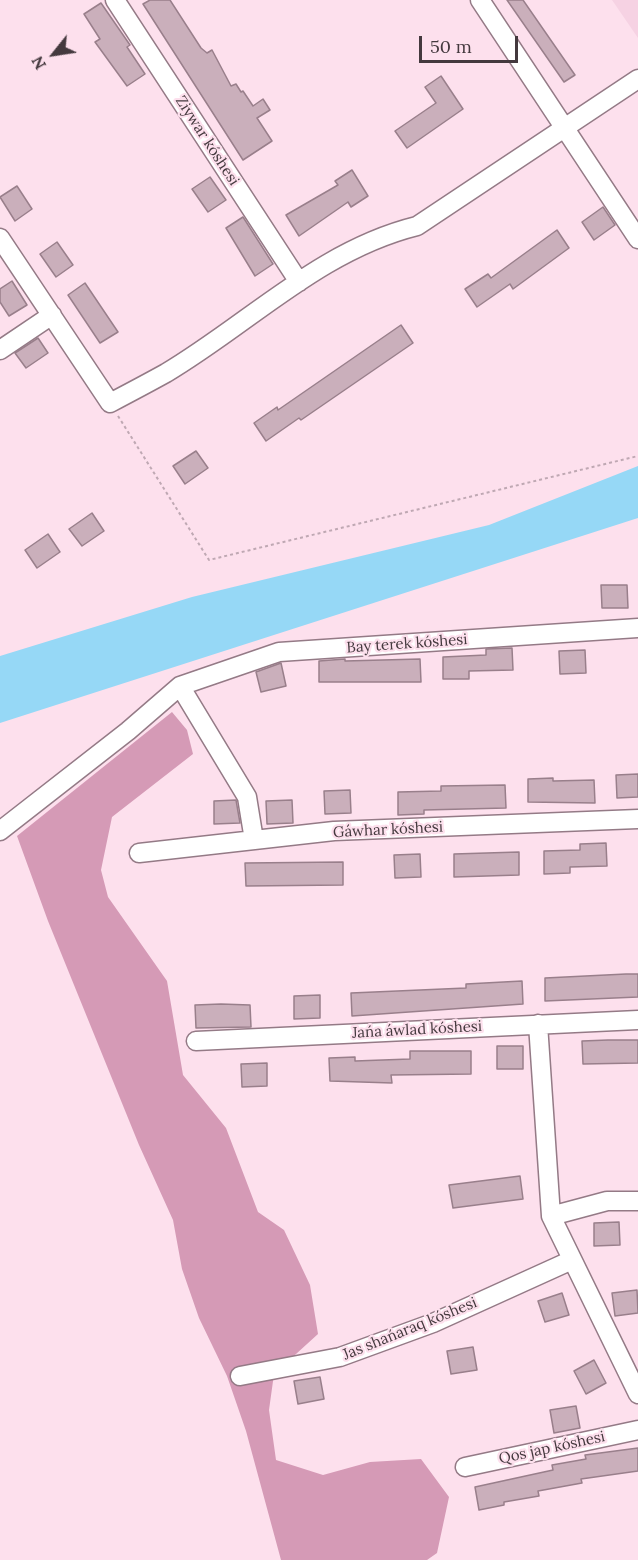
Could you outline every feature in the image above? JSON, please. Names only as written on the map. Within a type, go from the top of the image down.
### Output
[{"type":"street","name":"Ziywar kóshesi","points":[[115,0],[299,282]]},
{"type":"street","points":[[480,0],[638,239]]},
{"type":"street","points":[[0,238],[110,403],[167,372],[299,282],[383,234],[417,226],[564,126],[638,79]]},
{"type":"street","points":[[0,350],[52,315]]},
{"type":"street","name":"Bay terek kóshesi","points":[[180,686],[279,652],[638,628]]},
{"type":"street","points":[[0,831],[128,731],[180,686],[247,797],[254,840]]},
{"type":"street","name":"Gáwhar kóshesi","points":[[140,853],[334,831],[638,819]]},
{"type":"street","name":"Jańa áwlad kóshesi","points":[[196,1041],[638,1020]]},
{"type":"street","points":[[538,1024],[551,1216],[638,1394]]},
{"type":"street","points":[[551,1216],[607,1201],[638,1201]]},
{"type":"street","name":"Jas shańaraq kóshesi","points":[[240,1376],[340,1358],[433,1323],[572,1260]]},
{"type":"street","name":"Qos jap kóshesi","points":[[465,1467],[638,1430]]},
{"type":"path","points":[[110,403],[209,560],[638,456]]},
{"type":"shaded area","points":[[612,0],[638,0],[638,38]]},
{"type":"shaded area","points":[[172,712],[187,730],[193,754],[112,817],[101,870],[108,897],[167,981],[183,1075],[226,1128],[258,1212],[284,1230],[310,1285],[318,1334],[274,1374],[269,1410],[276,1460],[323,1475],[370,1462],[421,1459],[449,1497],[437,1553],[427,1560],[281,1560],[246,1431],[227,1376],[199,1318],[182,1269],[173,1220],[139,1145],[48,921],[17,836]]},
{"type":"water","points":[[638,466],[638,518],[0,723],[0,656],[192,597],[489,525]]},
{"type":"building","points":[[150,0],[170,0],[201,48],[207,53],[212,50],[231,86],[236,84],[253,106],[263,99],[270,110],[257,118],[272,141],[243,160],[143,4]]},
{"type":"building","points":[[507,0],[523,0],[575,75],[564,82]]},
{"type":"building","points":[[101,3],[130,45],[127,47],[145,74],[127,86],[95,42],[100,39],[84,14]]},
{"type":"building","points":[[441,76],[463,109],[407,148],[395,131],[436,103],[425,87]]},
{"type":"building","points":[[352,170],[368,196],[351,207],[348,202],[299,236],[286,215],[338,185],[335,181]]},
{"type":"building","points":[[210,177],[226,200],[208,212],[192,189]]},
{"type":"building","points":[[17,186],[32,209],[15,221],[0,197]]},
{"type":"building","points":[[603,207],[615,225],[594,240],[582,222]]},
{"type":"building","points":[[243,217],[273,264],[255,276],[226,228]]},
{"type":"building","points":[[557,230],[569,248],[513,289],[510,284],[477,307],[465,289],[488,274],[491,278]]},
{"type":"building","points":[[57,242],[73,265],[56,277],[40,254]]},
{"type":"building","points":[[12,281],[27,305],[9,316],[0,302],[0,289]]},
{"type":"building","points":[[85,283],[118,332],[100,343],[68,295]]},
{"type":"building","points":[[401,325],[413,343],[301,420],[299,418],[266,441],[254,423],[277,407],[278,410]]},
{"type":"building","points":[[38,338],[48,353],[26,368],[15,353]]},
{"type":"building","points":[[196,451],[208,468],[185,484],[173,466]]},
{"type":"building","points":[[92,513],[104,531],[82,546],[69,529]]},
{"type":"building","points":[[48,534],[60,552],[37,568],[25,550]]},
{"type":"building","points":[[601,585],[627,585],[628,608],[602,608]]},
{"type":"building","points":[[512,648],[513,670],[469,671],[469,679],[443,679],[443,657],[486,655],[486,649]]},
{"type":"building","points":[[585,650],[586,673],[560,674],[559,651]]},
{"type":"building","points":[[345,659],[345,661],[420,659],[421,682],[319,682],[319,661]]},
{"type":"building","points":[[281,663],[286,686],[261,692],[256,672]]},
{"type":"building","points":[[638,774],[638,797],[617,798],[616,775]]},
{"type":"building","points":[[553,778],[553,781],[594,780],[595,803],[528,802],[528,779]]},
{"type":"building","points":[[505,785],[506,808],[424,810],[424,814],[398,815],[398,792],[441,791],[441,786]]},
{"type":"building","points":[[350,790],[351,813],[325,814],[324,791]]},
{"type":"building","points":[[236,800],[240,823],[214,824],[214,801]]},
{"type":"building","points":[[292,800],[293,823],[267,824],[266,801]]},
{"type":"building","points":[[606,843],[607,866],[570,867],[570,873],[544,874],[544,851],[580,850],[580,844]]},
{"type":"building","points":[[519,852],[519,875],[454,877],[454,854]]},
{"type":"building","points":[[420,854],[421,877],[395,878],[394,855]]},
{"type":"building","points":[[343,862],[343,885],[246,886],[245,863]]},
{"type":"building","points":[[638,974],[638,997],[545,1001],[545,978]]},
{"type":"building","points":[[522,981],[523,1004],[352,1016],[351,993],[466,988],[466,984]]},
{"type":"building","points":[[320,995],[320,1018],[294,1019],[294,996]]},
{"type":"building","points":[[195,1005],[250,1005],[251,1027],[196,1028]]},
{"type":"building","points":[[638,1040],[638,1063],[583,1064],[582,1041]]},
{"type":"building","points":[[497,1046],[523,1046],[523,1069],[497,1069]]},
{"type":"building","points":[[410,1051],[471,1051],[471,1074],[391,1075],[392,1083],[330,1081],[329,1058],[355,1057],[355,1061],[410,1059]]},
{"type":"building","points":[[267,1063],[267,1086],[242,1087],[241,1064]]},
{"type":"building","points":[[520,1176],[523,1199],[453,1208],[449,1185]]},
{"type":"building","points":[[619,1222],[620,1245],[594,1246],[594,1223]]},
{"type":"building","points":[[637,1290],[638,1313],[615,1316],[612,1293]]},
{"type":"building","points":[[562,1293],[569,1315],[545,1322],[538,1301]]},
{"type":"building","points":[[473,1347],[477,1370],[451,1374],[447,1351]]},
{"type":"building","points":[[594,1360],[606,1383],[586,1394],[574,1371]]},
{"type":"building","points":[[320,1377],[324,1399],[298,1404],[294,1381]]},
{"type":"building","points":[[576,1406],[580,1428],[554,1433],[550,1410]]},
{"type":"building","points":[[638,1448],[638,1471],[581,1479],[582,1483],[538,1491],[539,1496],[504,1502],[504,1505],[479,1510],[475,1487],[553,1470],[552,1465],[586,1459],[585,1455]]}]
